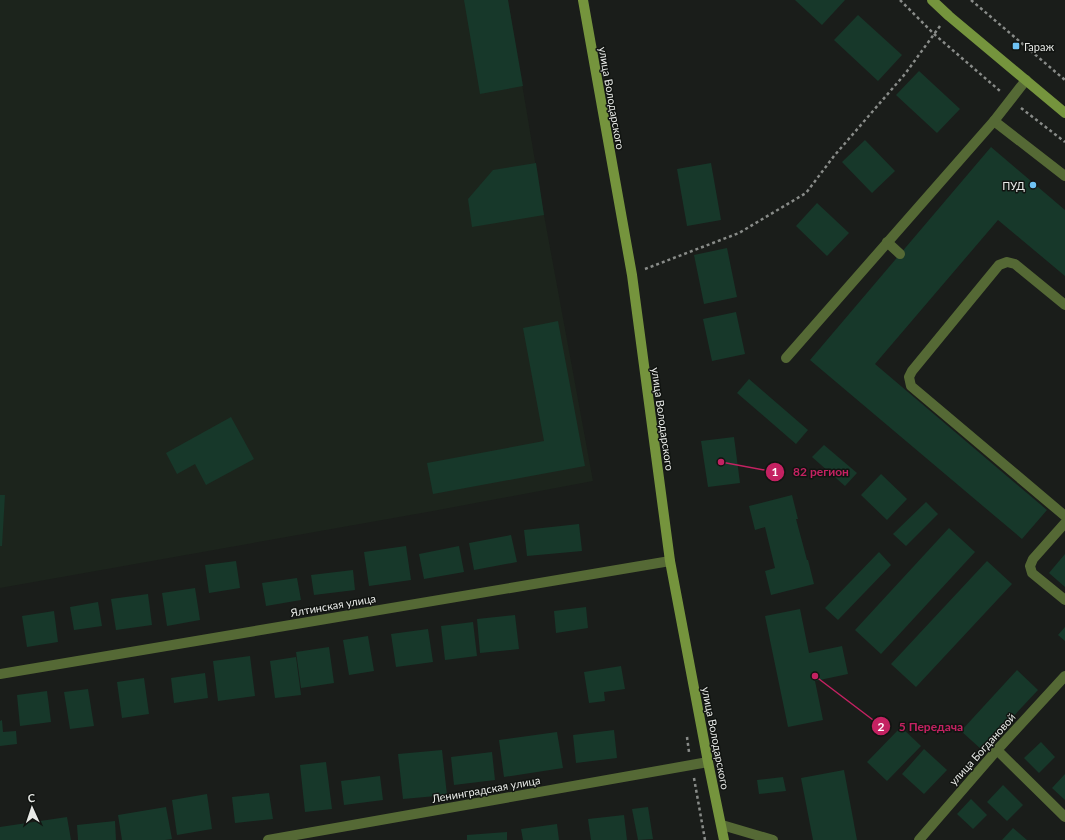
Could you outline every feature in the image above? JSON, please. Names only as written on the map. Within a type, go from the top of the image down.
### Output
[{"type":"main road","name":"улица Володарского","points":[[583,0],[632,275],[670,561],[724,840]]},
{"type":"main road","points":[[932,0],[1065,113]]},
{"type":"street","points":[[786,358],[994,121],[1026,80]]},
{"type":"street","points":[[994,121],[1065,176]]},
{"type":"street","points":[[887,242],[900,254]]},
{"type":"street","points":[[1065,305],[1015,264],[1007,262],[999,265],[912,370],[909,377],[911,386],[1065,516]]},
{"type":"street","points":[[1065,523],[1033,559],[1030,566],[1032,573],[1065,600]]},
{"type":"street","name":"Ялтинская улица","points":[[0,674],[670,561]]},
{"type":"street","name":"улица Богдановой","points":[[919,840],[997,750],[1065,676]]},
{"type":"street","points":[[997,750],[1065,817]]},
{"type":"street","name":"Ленинградская улица","points":[[268,840],[708,762]]},
{"type":"street","points":[[722,825],[773,840]]},
{"type":"path","points":[[900,0],[934,34],[1010,100],[1065,142]]},
{"type":"path","points":[[971,0],[1065,80]]},
{"type":"path","points":[[632,275],[739,233],[806,193],[834,156],[905,74],[949,16]]},
{"type":"shaded area","points":[[0,0],[508,0],[544,215],[593,481],[0,588]]},
{"type":"building","points":[[464,0],[508,0],[523,86],[480,94]]},
{"type":"building","points":[[795,0],[845,0],[822,25]]},
{"type":"building","points":[[858,15],[902,55],[878,81],[834,40]]},
{"type":"building","points":[[919,71],[960,109],[937,133],[896,95]]},
{"type":"building","points":[[865,140],[895,171],[872,193],[842,162]]},
{"type":"building","points":[[991,147],[1065,210],[1065,276],[998,220],[875,364],[1047,510],[1022,539],[810,360]]},
{"type":"building","points":[[536,163],[544,215],[472,227],[468,199],[493,170]]},
{"type":"building","points":[[711,163],[721,220],[687,226],[677,169]]},
{"type":"building","points":[[817,203],[849,233],[827,256],[796,226]]},
{"type":"building","points":[[727,248],[737,297],[704,304],[694,255]]},
{"type":"building","points":[[736,312],[745,354],[712,361],[703,319]]},
{"type":"building","points":[[558,321],[585,466],[433,494],[427,463],[544,441],[523,328]]},
{"type":"building","points":[[749,379],[808,430],[796,444],[737,393]]},
{"type":"building","points":[[231,417],[254,459],[206,485],[195,464],[177,474],[166,453]]},
{"type":"building","points":[[734,437],[740,483],[708,487],[701,441]]},
{"type":"building","points":[[824,445],[857,473],[845,486],[812,457]]},
{"type":"building","points":[[881,474],[907,499],[887,520],[861,495]]},
{"type":"building","points":[[0,495],[5,495],[2,546],[0,546]]},
{"type":"building","points":[[792,495],[798,519],[796,519],[814,584],[771,595],[765,571],[775,568],[765,527],[755,530],[749,506]]},
{"type":"building","points":[[926,502],[938,514],[906,546],[893,534]]},
{"type":"building","points":[[579,524],[582,551],[527,556],[524,530]]},
{"type":"building","points":[[949,528],[975,552],[881,654],[855,630]]},
{"type":"building","points":[[511,535],[517,562],[474,570],[469,543]]},
{"type":"building","points":[[406,546],[411,580],[369,586],[364,552]]},
{"type":"building","points":[[459,546],[464,572],[424,579],[419,554]]},
{"type":"building","points":[[879,552],[891,565],[838,620],[825,608]]},
{"type":"building","points":[[1065,554],[1065,587],[1049,573]]},
{"type":"building","points":[[236,561],[240,588],[209,593],[205,565]]},
{"type":"building","points":[[987,561],[1012,584],[916,687],[891,664]]},
{"type":"building","points":[[353,570],[355,590],[314,595],[311,575]]},
{"type":"building","points":[[297,578],[301,600],[266,606],[262,583]]},
{"type":"building","points":[[195,588],[200,620],[167,626],[162,593]]},
{"type":"building","points":[[148,594],[152,625],[116,630],[111,599]]},
{"type":"building","points":[[98,602],[102,626],[74,630],[70,607]]},
{"type":"building","points":[[586,607],[588,628],[556,633],[554,611]]},
{"type":"building","points":[[800,609],[809,653],[842,646],[848,674],[815,681],[823,720],[788,727],[765,616]]},
{"type":"building","points":[[54,611],[58,642],[27,647],[22,616]]},
{"type":"building","points":[[515,615],[519,649],[480,653],[477,619]]},
{"type":"building","points":[[473,622],[477,656],[445,660],[441,626]]},
{"type":"building","points":[[1065,627],[1065,641],[1058,635]]},
{"type":"building","points":[[428,629],[433,662],[396,667],[391,634]]},
{"type":"building","points":[[368,636],[374,671],[349,675],[343,640]]},
{"type":"building","points":[[329,647],[334,683],[301,688],[296,652]]},
{"type":"building","points":[[250,656],[255,696],[218,701],[213,661]]},
{"type":"building","points":[[296,657],[301,695],[275,698],[270,661]]},
{"type":"building","points":[[621,666],[625,689],[604,692],[605,701],[589,703],[584,672]]},
{"type":"building","points":[[1017,670],[1038,690],[982,750],[961,731]]},
{"type":"building","points":[[205,673],[208,698],[174,703],[171,678]]},
{"type":"building","points":[[144,678],[149,714],[122,718],[117,682]]},
{"type":"building","points":[[88,689],[94,726],[70,729],[64,692]]},
{"type":"building","points":[[47,691],[51,722],[20,726],[17,695]]},
{"type":"building","points":[[2,720],[3,732],[16,731],[17,744],[0,746],[0,721]]},
{"type":"building","points":[[901,727],[921,746],[887,781],[867,762]]},
{"type":"building","points":[[614,730],[617,758],[576,763],[573,735]]},
{"type":"building","points":[[557,732],[563,768],[504,777],[499,740]]},
{"type":"building","points":[[1041,742],[1055,757],[1039,773],[1024,758]]},
{"type":"building","points":[[924,749],[947,770],[924,794],[902,774]]},
{"type":"building","points":[[442,750],[447,795],[403,799],[398,754]]},
{"type":"building","points":[[492,752],[495,780],[454,785],[451,757]]},
{"type":"building","points":[[326,762],[332,809],[305,812],[300,765]]},
{"type":"building","points":[[844,770],[857,840],[813,840],[801,778]]},
{"type":"building","points":[[1065,774],[1065,800],[1052,788]]},
{"type":"building","points":[[380,776],[383,800],[344,805],[341,781]]},
{"type":"building","points":[[783,777],[786,791],[759,794],[757,780]]},
{"type":"building","points":[[1003,785],[1023,805],[1007,821],[987,802]]},
{"type":"building","points":[[269,793],[273,819],[235,823],[232,797]]},
{"type":"building","points":[[207,794],[212,829],[177,835],[172,800]]},
{"type":"building","points":[[971,799],[987,815],[973,829],[957,814]]},
{"type":"building","points":[[166,807],[172,839],[122,840],[118,815]]},
{"type":"building","points":[[648,807],[653,839],[638,840],[632,809]]},
{"type":"building","points":[[624,815],[627,840],[591,840],[588,819]]},
{"type":"building","points":[[67,817],[71,840],[0,840],[0,827]]},
{"type":"building","points":[[115,821],[116,840],[78,840],[77,825]]},
{"type":"building","points":[[557,824],[559,840],[523,840],[521,829]]},
{"type":"building","points":[[1013,828],[1027,840],[1002,840]]},
{"type":"building","points":[[507,832],[507,840],[467,840],[467,835]]},
{"type":"place","name":"Гараж","points":[[1016,46]]},
{"type":"place","name":"ПУД","points":[[1033,185]]},
{"type":"place","name":"82 регион","points":[[721,462]]},
{"type":"place","name":"5 Передача","points":[[815,676]]}]
